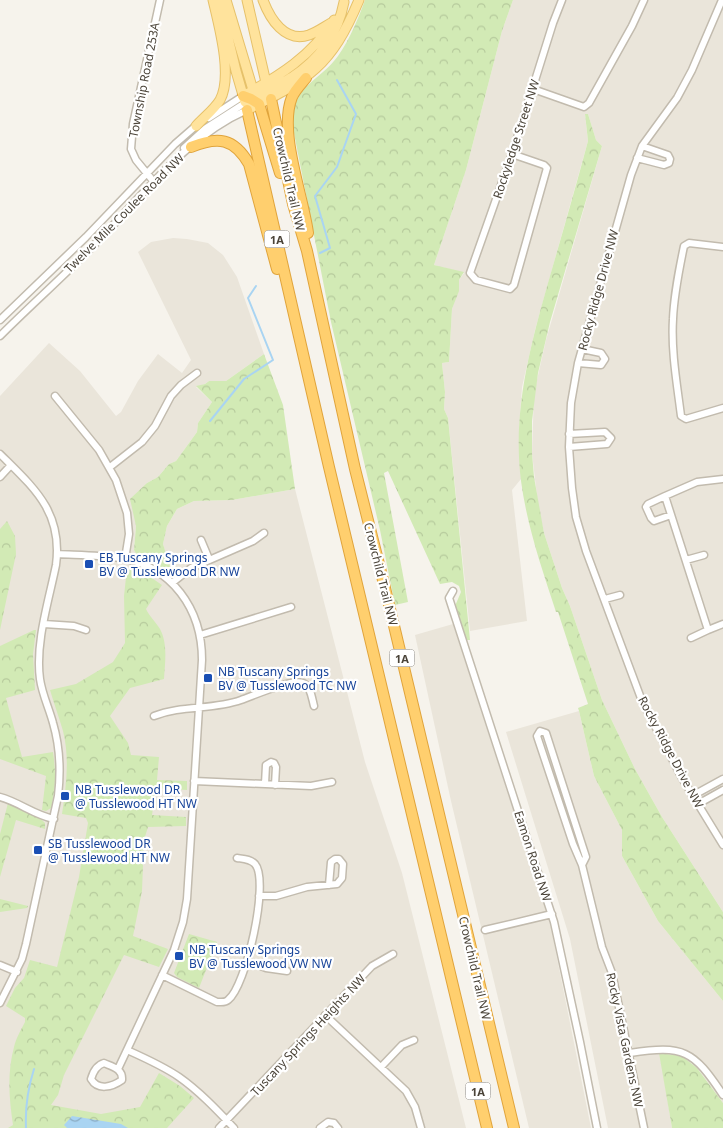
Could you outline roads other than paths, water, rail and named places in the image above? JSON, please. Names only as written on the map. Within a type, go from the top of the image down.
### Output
[{"type":"highway","points":[[306,78],[292,97],[288,118],[292,155],[308,231],[307,251]]},
{"type":"highway","name":"Crowchild Trail NW","points":[[268,91],[293,204],[307,251],[355,469],[514,1128]]},
{"type":"highway","points":[[252,99],[293,204]]},
{"type":"highway","name":"Crowchild Trail NW","points":[[252,99],[306,368],[487,1128]]},
{"type":"highway","points":[[191,147],[208,141],[222,141],[236,147],[249,164],[300,358],[306,368]]},
{"type":"main road","points":[[196,126],[220,100],[225,83],[224,58],[213,0]]},
{"type":"main road","name":"Crowchild Trail NW","points":[[219,0],[236,71],[252,99]]},
{"type":"main road","points":[[226,0],[252,99]]},
{"type":"main road","name":"Crowchild Trail NW","points":[[247,0],[268,91]]},
{"type":"main road","points":[[263,0],[266,9],[278,27],[294,35],[308,35],[333,22]]},
{"type":"main road","name":"Twelve Mile Coulee Road NW","points":[[252,99],[268,91],[306,78],[328,57],[339,41],[359,0]]},
{"type":"main road","points":[[268,91],[293,76],[320,52],[341,18],[344,1]]},
{"type":"main road","name":"Twelve Mile Coulee Road NW","points":[[252,99],[268,91],[314,47],[333,22],[344,1]]},
{"type":"street","name":"Township Road 253A","points":[[154,182],[136,160],[131,149],[133,124],[160,0]]},
{"type":"street","name":"Rockyledge Street NW","points":[[512,154],[544,164],[547,168],[514,286],[510,288],[476,280],[470,273],[512,154],[562,0]]},
{"type":"street","points":[[533,89],[584,107],[589,103],[632,26],[644,0]]},
{"type":"street","name":"Rocky Ridge Drive NW","points":[[722,0],[692,70],[676,98],[642,146],[637,158],[617,222],[578,363],[571,403],[569,447],[576,518],[586,551],[642,701],[692,796],[723,845]]},
{"type":"street","name":"Twelve Mile Coulee Road NW","points":[[0,320],[86,237],[146,174],[196,126],[252,99]]},
{"type":"street","name":"Twelve Mile Coulee Road NW","points":[[0,336],[96,243],[179,155],[252,99]]},
{"type":"street","points":[[179,155],[194,137],[252,99]]},
{"type":"street","points":[[637,158],[664,165],[669,162],[670,158],[668,155],[642,146]]},
{"type":"street","points":[[723,247],[689,243],[684,246],[676,282],[672,319],[673,354],[681,416],[686,419],[723,408]]},
{"type":"street","points":[[578,363],[601,365],[605,359],[601,353],[582,349]]},
{"type":"street","points":[[110,467],[142,442],[155,426],[171,396],[180,385],[197,373]]},
{"type":"street","points":[[55,396],[110,467],[120,490],[127,513],[129,534],[125,559]]},
{"type":"street","points":[[569,434],[605,432],[611,438],[607,444],[569,447]]},
{"type":"street","points":[[0,454],[32,485],[44,501],[56,532],[58,554],[39,657],[40,679],[55,733],[60,766],[54,819],[26,944],[17,972],[0,1003]]},
{"type":"street","points":[[0,477],[11,465]]},
{"type":"street","points":[[671,516],[654,521],[646,507],[648,504],[697,482],[723,479]]},
{"type":"street","points":[[665,496],[708,630]]},
{"type":"street","points":[[172,583],[191,568],[253,542],[264,533]]},
{"type":"street","points":[[201,540],[209,560]]},
{"type":"street","points":[[58,554],[125,559],[152,569],[172,583],[185,598],[192,609],[200,635],[202,660],[185,911],[179,938],[118,1069]]},
{"type":"street","points":[[686,560],[704,555]]},
{"type":"street","name":"Eamon Road NW","points":[[453,591],[449,598],[552,914],[580,1042],[596,1128]]},
{"type":"street","points":[[605,599],[620,595]]},
{"type":"street","points":[[200,635],[291,607]]},
{"type":"street","points":[[44,624],[74,626],[86,630]]},
{"type":"street","points":[[691,638],[723,624]]},
{"type":"street","points":[[154,716],[166,712],[230,704],[267,690],[298,682],[308,687],[314,706]]},
{"type":"street","name":"Rocky Vista Gardens NW","points":[[582,865],[586,857],[546,732],[540,731],[537,736],[573,844],[582,865],[602,947],[612,973],[644,1128]]},
{"type":"street","points":[[265,784],[266,764],[271,762],[276,767],[275,785]]},
{"type":"street","points":[[692,796],[723,779]]},
{"type":"street","points":[[194,781],[311,786],[332,782]]},
{"type":"street","points":[[698,804],[723,790]]},
{"type":"street","points":[[0,797],[14,802],[35,814],[54,819]]},
{"type":"street","points":[[162,975],[217,1002],[223,1002],[230,998],[247,961],[256,922],[259,896],[259,874],[256,865],[248,859],[237,858]]},
{"type":"street","points":[[259,896],[276,896],[304,888],[329,885]]},
{"type":"street","points":[[485,930],[552,914]]},
{"type":"street","name":"Tuscany Springs Heights NW","points":[[220,1128],[372,966],[393,954]]},
{"type":"street","points":[[247,961],[266,968],[287,971]]},
{"type":"street","points":[[0,965],[17,972]]},
{"type":"street","points":[[325,1015],[410,1096],[417,1112],[420,1128]]},
{"type":"street","points":[[381,1067],[402,1045],[414,1040]]},
{"type":"street","points":[[630,1053],[657,1049],[670,1049],[685,1053],[697,1061],[707,1072],[723,1095]]},
{"type":"street","points":[[127,1050],[180,1077],[234,1128]]},
{"type":"street","points":[[104,1062],[118,1069],[123,1078],[119,1082],[104,1087],[92,1082],[92,1077],[100,1064],[104,1062]]},
{"type":"street","points":[[320,1128],[328,1122],[334,1123],[338,1128]]},
{"type":"water","points":[[72,1116],[121,1124],[128,1128],[67,1128],[64,1125]]},
{"type":"waterway","points":[[320,253],[330,248],[315,196],[337,167],[356,114],[337,80]]},
{"type":"waterway","points":[[210,421],[244,379],[273,360],[248,298],[256,286]]},
{"type":"waterway","points":[[26,1128],[27,1098],[34,1069]]},
{"type":"place","name":"EB Tuscany Springs BV @ Tusslewood DR NW","points":[[89,564]]},
{"type":"place","name":"NB Tuscany Springs BV @ Tusslewood TC NW","points":[[208,678]]},
{"type":"place","name":"NB Tusslewood DR @ Tusslewood HT NW","points":[[65,796]]},
{"type":"place","name":"SB Tusslewood DR @ Tusslewood HT NW","points":[[38,850]]},
{"type":"place","name":"NB Tuscany Springs BV @ Tusslewood VW NW","points":[[179,956]]}]
